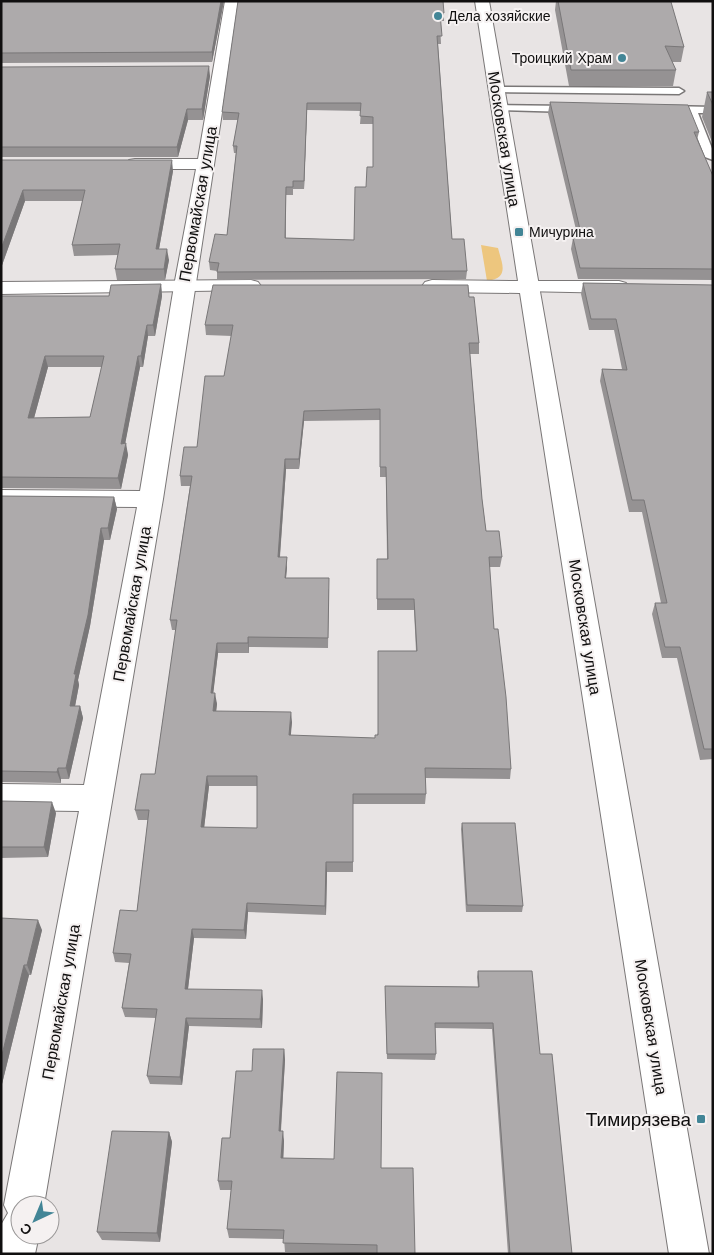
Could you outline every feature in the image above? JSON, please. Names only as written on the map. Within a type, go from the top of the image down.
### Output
[{"type":"street","name":"Первомайская улица","points":[[26,1195],[151,499],[184,286],[206,164],[210,69],[232,1]]},
{"type":"street","name":"Московская улица","points":[[482,1],[689,1254]]},
{"type":"street","points":[[118,164],[206,164]]},
{"type":"street","points":[[1,288],[273,286]]},
{"type":"street","points":[[412,286],[636,287]]},
{"type":"street","points":[[1,498],[151,499]]},
{"type":"street","points":[[1,797],[97,798]]},
{"type":"lane","points":[[497,99],[679,91]]},
{"type":"lane","points":[[497,99],[586,109]]},
{"type":"lane","points":[[653,109],[713,110]]},
{"type":"lane","points":[[691,109],[710,157],[713,158]]},
{"type":"shaded area","points":[[481,245],[498,248],[503,269],[499,277],[487,281]]},
{"type":"building","points":[[1,1],[221,1],[212,52],[1,53]]},
{"type":"building","points":[[238,1],[443,1],[444,13],[440,13],[442,36],[437,36],[452,239],[464,239],[467,271],[217,272],[219,263],[209,262],[215,234],[227,235],[237,146],[233,146],[239,113],[222,112]],"holes":[[[307,103],[361,103],[360,116],[373,117],[373,167],[367,167],[366,187],[355,187],[354,240],[285,238],[286,187],[293,187],[293,181],[304,181]]]},
{"type":"building","points":[[558,1],[670,1],[684,47],[665,46],[676,70],[571,70]]},
{"type":"building","points":[[209,66],[202,109],[187,109],[177,147],[1,147],[1,67]]},
{"type":"building","points":[[707,92],[713,92],[713,105]]},
{"type":"building","points":[[550,102],[688,105],[699,132],[694,132],[713,176],[713,269],[580,268],[573,238],[582,238]]},
{"type":"building","points":[[1,160],[172,160],[156,249],[167,249],[164,269],[115,269],[120,244],[72,245],[85,190],[23,190],[1,249]]},
{"type":"building","points":[[583,283],[713,285],[713,749],[704,749],[680,647],[665,647],[655,603],[667,603],[644,500],[632,500],[602,369],[627,370],[616,319],[591,319]]},
{"type":"building","points":[[161,284],[153,325],[147,325],[141,356],[138,356],[121,444],[126,443],[118,478],[1,477],[1,296],[109,296],[111,285]],"holes":[[[45,356],[104,356],[90,417],[28,418]]]},
{"type":"building","points":[[213,285],[468,285],[469,297],[474,297],[479,343],[469,343],[486,531],[499,531],[502,557],[489,557],[494,629],[498,629],[506,697],[511,769],[425,768],[426,794],[353,794],[353,862],[326,862],[325,906],[247,903],[244,930],[192,929],[185,989],[262,990],[260,1019],[186,1018],[180,1077],[147,1076],[157,1009],[122,1008],[131,954],[113,953],[120,910],[137,911],[149,810],[135,810],[141,774],[155,774],[177,620],[170,620],[192,476],[180,476],[184,447],[197,447],[205,376],[224,376],[233,325],[205,325]],"holes":[[[380,409],[380,467],[386,467],[388,559],[377,559],[377,599],[414,599],[417,651],[378,651],[378,735],[375,735],[375,738],[289,735],[291,712],[213,711],[215,693],[211,693],[217,643],[248,643],[248,637],[328,638],[329,578],[285,578],[287,557],[278,557],[285,459],[299,459],[304,411]],[[207,776],[257,776],[257,828],[201,827]]]},
{"type":"building","points":[[1,496],[114,497],[108,528],[101,528],[88,615],[74,674],[76,674],[70,706],[80,706],[66,768],[58,768],[57,772],[1,771]]},
{"type":"building","points":[[1,801],[52,802],[44,847],[1,847]]},
{"type":"building","points":[[462,823],[515,823],[523,906],[467,905]]},
{"type":"building","points":[[1,918],[38,920],[27,965],[24,965],[1,1059]]},
{"type":"building","points":[[478,971],[532,971],[540,1054],[552,1054],[572,1254],[510,1254],[493,1023],[435,1023],[436,1054],[387,1054],[385,986],[479,987]]},
{"type":"building","points":[[253,1049],[284,1049],[279,1131],[283,1131],[281,1158],[334,1159],[337,1072],[382,1073],[381,1168],[413,1168],[415,1254],[377,1254],[377,1245],[283,1243],[284,1230],[227,1229],[232,1181],[218,1181],[222,1138],[230,1138],[236,1071],[252,1071]]},
{"type":"building","points":[[112,1131],[169,1132],[157,1233],[97,1232]]},
{"type":"place","name":"Дела хозяйские","points":[[438,16]]},
{"type":"place","name":"Троицкий Храм","points":[[622,58]]},
{"type":"place","name":"Мичурина","points":[[519,232]]},
{"type":"place","name":"Тимирязева","points":[[701,1119]]}]
